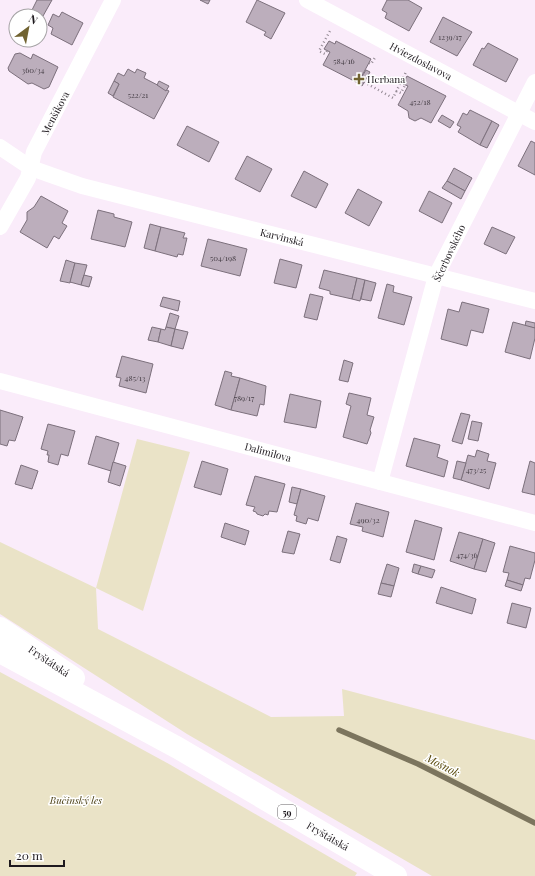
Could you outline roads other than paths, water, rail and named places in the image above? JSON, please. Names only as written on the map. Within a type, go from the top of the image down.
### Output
[{"type":"main road","name":"Fryštátská","points":[[0,628],[178,748]]},
{"type":"main road","name":"Fryštátská","points":[[0,652],[178,748],[396,876]]},
{"type":"street","name":"Menšíkova","points":[[0,227],[28,178],[34,152],[114,0]]},
{"type":"street","name":"Hviezdoslavova","points":[[307,0],[535,122]]},
{"type":"street","name":"Ščerbovského","points":[[380,482],[436,276],[535,82]]},
{"type":"street","name":"Karvinská","points":[[0,147],[31,168],[82,186],[535,301]]},
{"type":"street","name":"Dalimilova","points":[[0,381],[535,523]]},
{"type":"waterway","name":"Mošnok","points":[[339,730],[418,764],[535,823]]},
{"type":"place","name":"Herbana","points":[[359,79]]},
{"type":"park label","name":"Bučinský les","points":[[76,800]]}]
